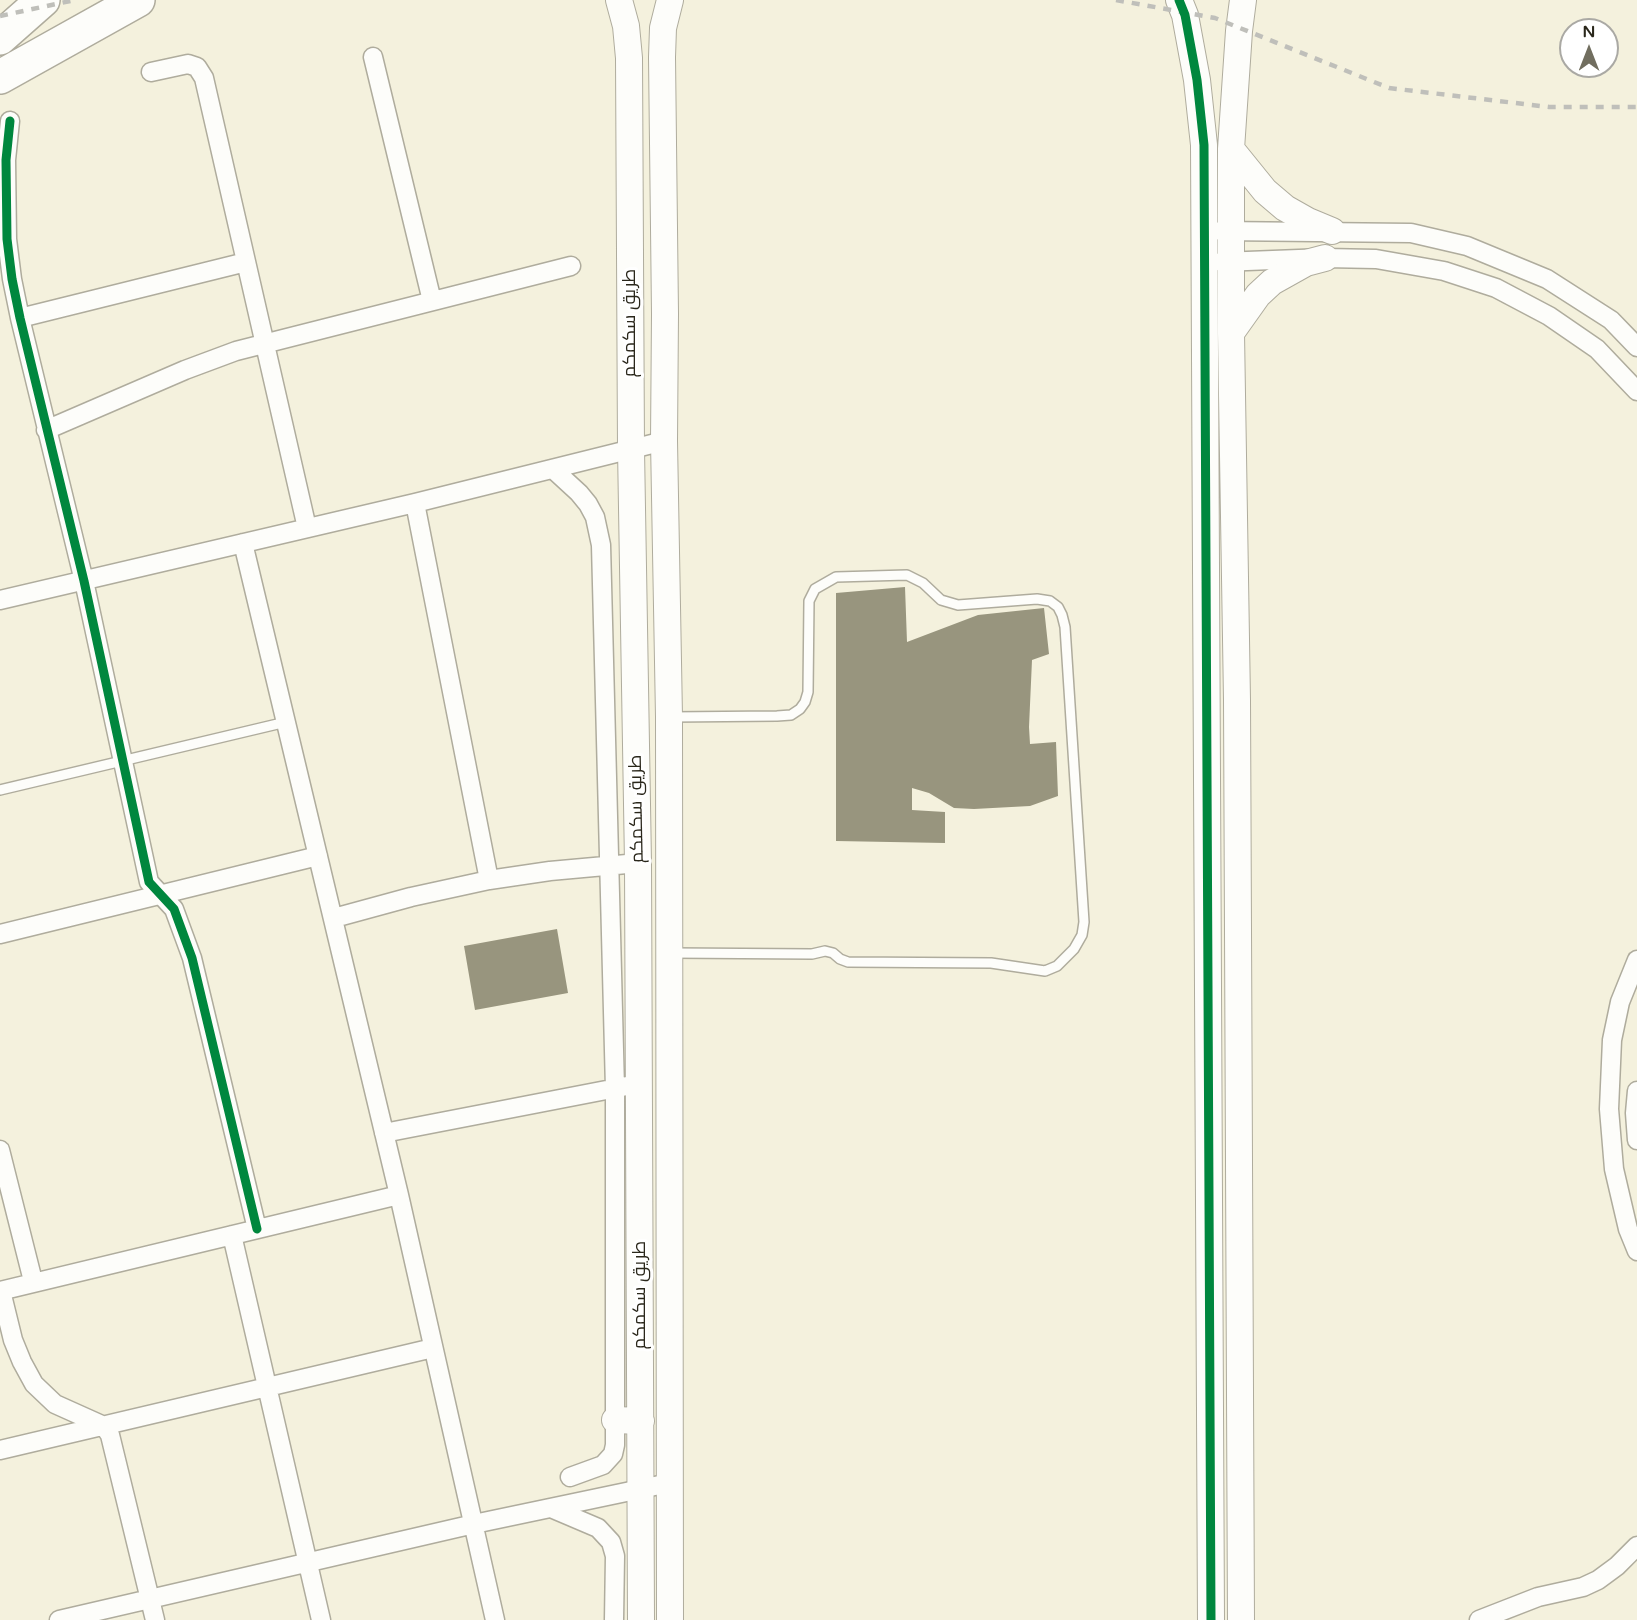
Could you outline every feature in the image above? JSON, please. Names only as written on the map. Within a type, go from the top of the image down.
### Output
[{"type":"highway","points":[[0,38],[43,0]]},
{"type":"highway","points":[[0,77],[138,0]]},
{"type":"street","name":"طريق سكمكم","points":[[619,0],[626,26],[629,58],[630,449],[638,863],[628,1086],[641,1421],[641,1620]]},
{"type":"street","name":"طريق سكمكم","points":[[670,0],[663,28],[662,57],[664,441],[669,717],[670,1620]]},
{"type":"street","points":[[1179,0],[1185,15],[1197,80],[1204,145],[1211,1620]]},
{"type":"street","points":[[1241,1620],[1237,700],[1231,333],[1231,149],[1243,0]]},
{"type":"street","points":[[373,57],[432,301]]},
{"type":"street","points":[[151,72],[188,64],[197,67],[202,74],[307,528]]},
{"type":"street","points":[[10,121],[5,180],[7,239],[20,318],[84,581],[149,882],[174,909],[192,958],[257,1229]]},
{"type":"street","points":[[1231,149],[1265,191],[1285,208],[1332,231]]},
{"type":"street","points":[[1204,232],[1411,233],[1467,246],[1548,279],[1637,334]]},
{"type":"street","points":[[1204,263],[1325,258],[1376,259],[1444,271],[1496,288],[1549,316],[1598,349],[1637,391]]},
{"type":"street","points":[[1231,333],[1258,295],[1272,282],[1306,263],[1325,258]]},
{"type":"street","points":[[20,318],[246,262]]},
{"type":"street","points":[[46,430],[209,360],[571,266]]},
{"type":"street","points":[[1611,320],[1637,347]]},
{"type":"street","points":[[0,600],[415,504],[664,441]]},
{"type":"street","points":[[555,470],[584,499],[595,517],[599,531],[611,865],[628,1086],[615,1445],[609,1460],[597,1468],[570,1477]]},
{"type":"street","points":[[415,504],[489,880]]},
{"type":"street","points":[[243,543],[399,1195],[495,1620]]},
{"type":"street","points":[[0,934],[318,856]]},
{"type":"street","points":[[334,918],[411,897],[489,880],[550,871],[638,863]]},
{"type":"street","points":[[1637,960],[1620,1002],[1612,1040],[1609,1109],[1614,1169],[1628,1228],[1637,1251]]},
{"type":"street","points":[[384,1133],[628,1086]]},
{"type":"street","points":[[1637,1090],[1635,1113],[1637,1140]]},
{"type":"street","points":[[1,1157],[33,1281]]},
{"type":"street","points":[[155,1620],[110,1435],[104,1426],[55,1404],[34,1384],[13,1340],[1,1291],[33,1281],[399,1195]]},
{"type":"street","points":[[232,1235],[321,1620]]},
{"type":"street","points":[[0,1450],[433,1348]]},
{"type":"street","points":[[615,1420],[641,1421]]},
{"type":"street","points":[[59,1620],[474,1524],[669,1483]]},
{"type":"street","points":[[551,1508],[598,1528],[611,1542],[615,1556],[614,1620]]},
{"type":"street","points":[[1479,1620],[1538,1597],[1583,1587],[1598,1580],[1617,1566],[1637,1546]]},
{"type":"lane","points":[[669,717],[777,716],[791,715],[800,709],[808,692],[809,601],[815,589],[836,577],[907,575],[923,583],[941,600],[958,605],[1037,599],[1050,601],[1058,607],[1065,627],[1084,922],[1082,934],[1074,949],[1057,966],[1045,971],[991,963],[848,962],[840,959],[833,952],[825,951],[812,954],[669,953]]},
{"type":"lane","points":[[0,790],[286,722]]},
{"type":"building","points":[[905,587],[907,642],[978,615],[1044,608],[1049,654],[1032,660],[1030,744],[1056,742],[1058,796],[1030,806],[954,808],[929,793],[912,788],[912,810],[945,812],[945,843],[836,841],[836,593]]},
{"type":"building","points":[[557,929],[568,993],[475,1010],[464,946]]},
{"type":"railway","points":[[0,16],[75,0]]},
{"type":"railway","points":[[1116,0],[1215,18],[1389,88],[1549,107],[1637,107]]},
{"type":"cycle path","points":[[1179,0],[1185,15],[1197,80],[1204,145],[1211,1620]]},
{"type":"cycle path","points":[[10,121],[6,160],[7,239],[20,318],[84,581],[149,882],[174,909],[192,958],[257,1229]]}]
